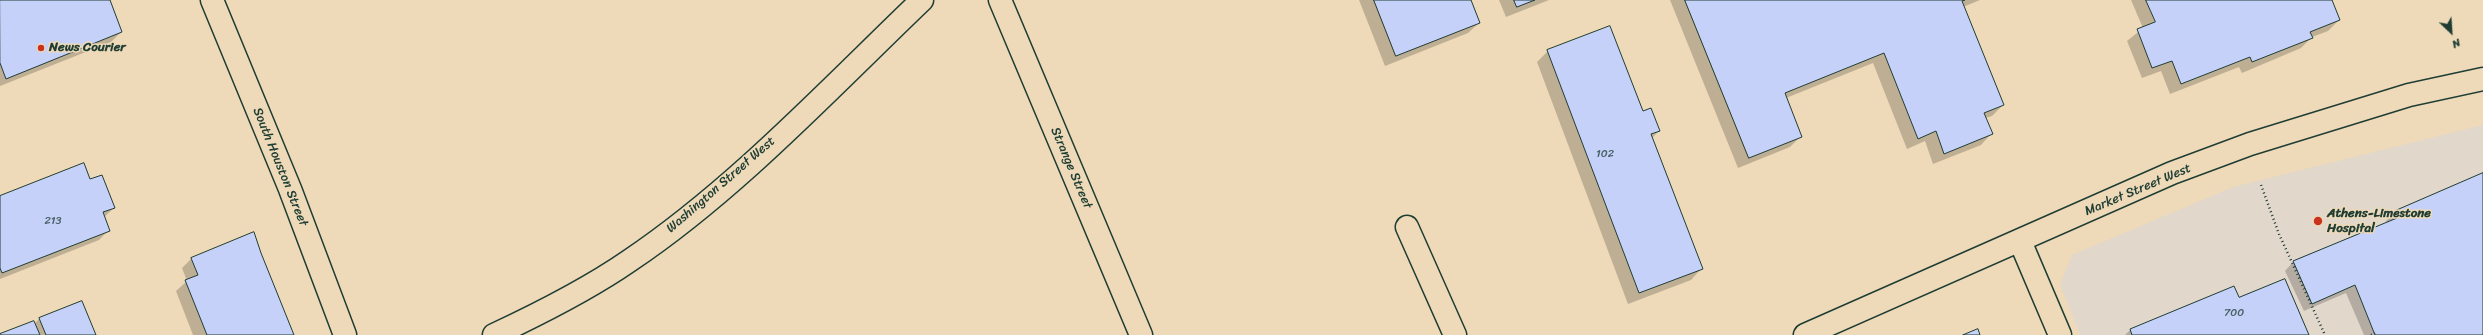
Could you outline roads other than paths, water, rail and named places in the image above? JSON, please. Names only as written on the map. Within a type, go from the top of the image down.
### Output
[{"type":"street","name":"South Houston Street","points":[[212,0],[290,189],[345,335]]},
{"type":"street","name":"Washington Street West","points":[[494,335],[557,305],[630,261],[696,210],[760,155],[922,0]]},
{"type":"street","name":"Strange Street","points":[[1000,0],[1141,335]]},
{"type":"street","name":"Market Street West","points":[[1805,335],[2172,173],[2250,144],[2409,95],[2483,80]]},
{"type":"street","points":[[1407,227],[1455,335]]},
{"type":"street","points":[[2020,241],[2060,335]]},
{"type":"place","name":"News Courier","points":[[41,48]]},
{"type":"place","name":"Athens-Limestone Hospital","points":[[2318,221]]}]
